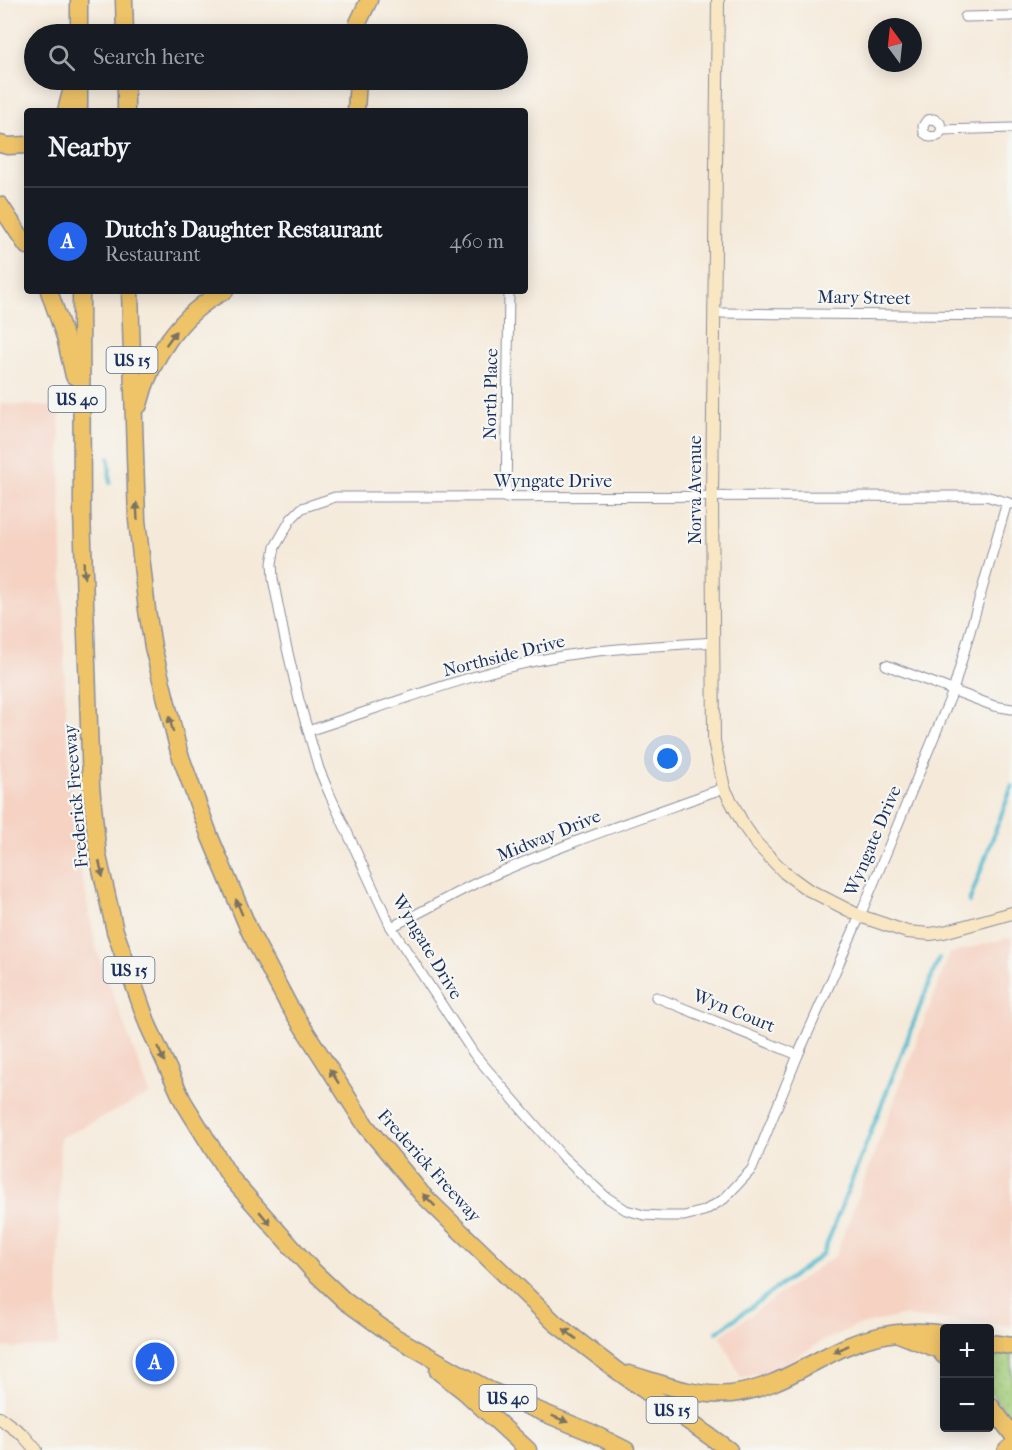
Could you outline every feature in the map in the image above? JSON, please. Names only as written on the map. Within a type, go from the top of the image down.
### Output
[{"type":"highway","points":[[79,0],[79,24]]},
{"type":"highway","points":[[124,0],[125,24]]},
{"type":"highway","points":[[359,24],[369,0]]},
{"type":"highway","points":[[67,108],[71,90]]},
{"type":"highway","points":[[79,90],[79,108]]},
{"type":"highway","points":[[126,90],[126,108]]},
{"type":"highway","points":[[356,108],[357,90]]},
{"type":"highway","points":[[0,144],[24,145]]},
{"type":"highway","points":[[0,205],[24,241]]},
{"type":"highway","name":"US 40","points":[[50,294],[74,370],[82,512]]},
{"type":"highway","name":"Frederick Freeway","points":[[81,294],[82,512],[92,786],[98,856],[116,931],[148,1025],[183,1101],[230,1177],[312,1270],[345,1301],[395,1337],[489,1390],[590,1432],[626,1450]]},
{"type":"highway","name":"Frederick Freeway","points":[[130,294],[137,520],[145,599],[160,683],[183,763],[210,837],[250,932],[288,1004],[366,1126],[415,1185],[555,1323],[616,1370],[729,1450]]},
{"type":"highway","points":[[134,430],[144,386],[164,347],[192,313],[219,294]]},
{"type":"highway","points":[[616,1370],[681,1391],[702,1394],[734,1393],[776,1382],[861,1341],[921,1331],[940,1333]]},
{"type":"highway","points":[[897,1334],[940,1351]]},
{"type":"highway","name":"US 15","points":[[395,1337],[465,1392],[528,1450]]},
{"type":"highway","points":[[994,1344],[1012,1346]]},
{"type":"highway","points":[[994,1410],[1012,1434]]},
{"type":"main road","points":[[1005,1450],[1012,1444]]},
{"type":"street","name":"Norva Avenue","points":[[718,0],[712,496],[714,741],[724,788],[756,843],[785,873],[807,889],[860,916],[907,932],[930,934],[1012,913]]},
{"type":"street","points":[[965,17],[1012,16]]},
{"type":"street","points":[[942,130],[1012,128]]},
{"type":"street","name":"North Place","points":[[506,498],[509,294]]},
{"type":"street","name":"Mary Street","points":[[715,313],[1012,316]]},
{"type":"street","name":"Wyngate Drive","points":[[712,496],[986,496],[1010,503],[953,691],[752,1169],[724,1199],[704,1211],[684,1216],[644,1215],[626,1210],[605,1196],[562,1156],[474,1054],[391,927],[319,769],[285,640],[272,563],[275,547],[291,519],[302,508],[335,497],[712,496]]},
{"type":"street","name":"Northside Drive","points":[[308,731],[489,673],[549,658],[610,650],[714,642]]},
{"type":"street","points":[[886,665],[994,706],[1012,709]]},
{"type":"street","name":"Midway Drive","points":[[391,927],[475,884],[516,866],[569,844],[724,788]]},
{"type":"street","name":"Wyn Court","points":[[656,997],[798,1055]]},
{"type":"street","points":[[0,1418],[23,1435],[36,1450]]},
{"type":"shaded area","points":[[0,404],[59,407],[65,696],[73,833],[97,951],[150,1094],[60,1138],[58,1347],[0,1348]]},
{"type":"shaded area","points":[[1012,937],[1012,1326],[901,1316],[857,1326],[823,1341],[774,1371],[741,1378],[720,1336],[836,1255],[950,953]]},
{"type":"green space","points":[[994,1350],[1012,1352],[1012,1417],[994,1397]]},
{"type":"waterway","points":[[109,458],[110,483]]},
{"type":"waterway","points":[[969,902],[1012,786]]},
{"type":"waterway","points":[[717,1332],[823,1254],[939,958]]},
{"type":"place","name":"Dutch's Daughter Restaurant","points":[[155,1362]]}]
